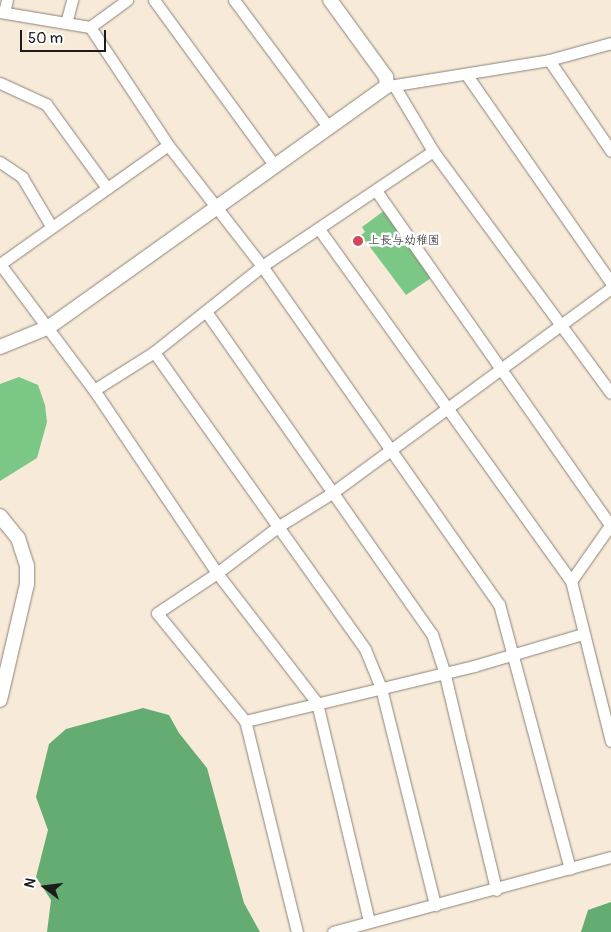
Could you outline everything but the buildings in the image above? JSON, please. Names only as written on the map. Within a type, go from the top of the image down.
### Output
[{"type":"street","points":[[7,0],[2,12],[90,27],[128,0]]},
{"type":"street","points":[[66,23],[72,0]]},
{"type":"street","points":[[154,0],[275,166]]},
{"type":"street","points":[[234,0],[329,128]]},
{"type":"street","points":[[330,0],[386,77],[434,151],[560,325],[610,390]]},
{"type":"street","points":[[90,27],[168,145],[262,266],[499,604],[570,869]]},
{"type":"street","points":[[0,347],[49,327],[391,86],[549,60],[611,43]]},
{"type":"street","points":[[549,60],[611,151]]},
{"type":"street","points":[[466,74],[611,283]]},
{"type":"street","points":[[0,83],[46,104],[107,188]]},
{"type":"street","points":[[168,145],[51,226],[0,264],[49,327],[94,390],[217,574],[317,703],[368,922]]},
{"type":"street","points":[[94,390],[154,352],[207,313],[262,266],[377,192],[434,151]]},
{"type":"street","points":[[0,162],[22,177],[51,226]]},
{"type":"street","points":[[377,192],[499,369],[611,524],[571,581]]},
{"type":"street","points":[[319,229],[571,581],[611,741]]},
{"type":"street","points":[[297,932],[245,721],[157,613],[217,574],[279,526],[332,493],[390,448],[611,288]]},
{"type":"street","points":[[207,313],[432,634],[444,671],[496,890]]},
{"type":"street","points":[[154,352],[365,649],[381,688],[435,905]]},
{"type":"street","points":[[0,516],[18,538],[27,566],[26,584],[0,700]]},
{"type":"street","points":[[245,721],[512,655],[583,634]]},
{"type":"street","points":[[333,932],[496,890],[611,857]]},
{"type":"green space","points":[[385,210],[431,278],[406,295],[361,235],[365,232],[362,227]]},
{"type":"green space","points":[[19,377],[38,385],[45,405],[47,422],[37,458],[0,481],[0,384]]},
{"type":"green space","points":[[143,708],[169,715],[179,733],[207,768],[244,903],[260,932],[47,932],[51,900],[36,877],[48,830],[36,797],[49,744],[66,729]]},
{"type":"green space","points":[[611,902],[611,932],[581,932],[588,910]]},
{"type":"place","name":"上長与幼稚園","points":[[358,241]]}]
